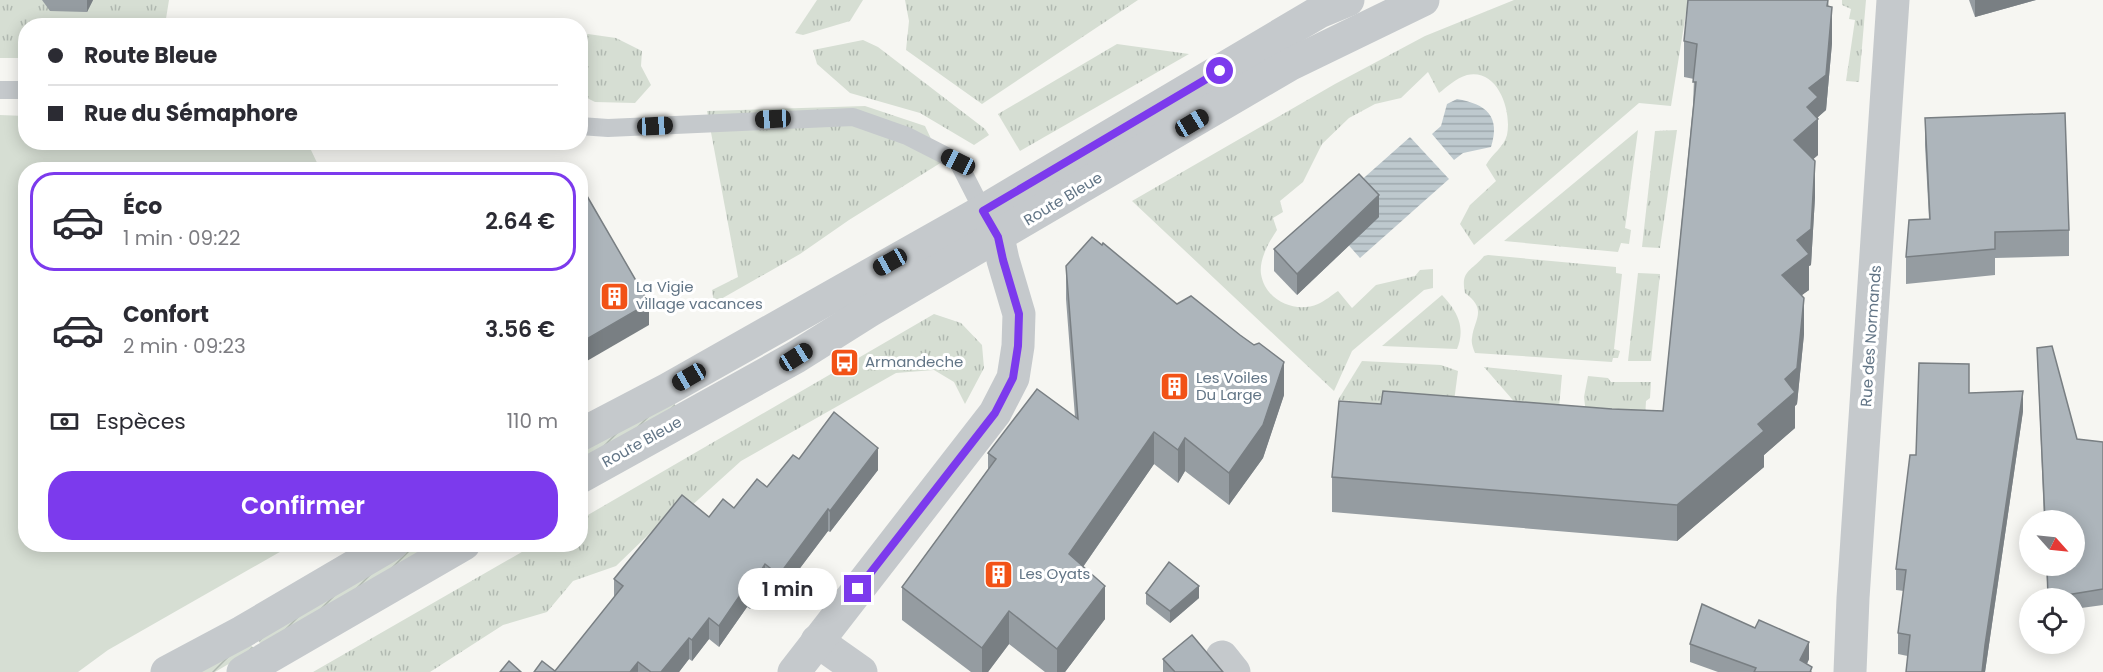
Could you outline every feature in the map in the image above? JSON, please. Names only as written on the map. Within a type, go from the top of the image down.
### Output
[{"type":"street","name":"Route Bleue","points":[[588,473],[796,357],[869,311],[991,224],[1319,12],[1348,0]]},
{"type":"street","name":"Route Bleue","points":[[588,431],[991,224],[1289,65],[1424,0]]},
{"type":"street","name":"Rue des Normands","points":[[1850,672],[1893,0]]},
{"type":"street","points":[[794,672],[995,413],[1013,378],[1018,346],[1019,314],[991,224]]},
{"type":"street","points":[[167,672],[242,632],[378,552]]},
{"type":"street","points":[[243,672],[450,552]]},
{"type":"street","points":[[817,641],[861,672]]},
{"type":"lane","points":[[0,90],[18,90]]},
{"type":"lane","points":[[588,127],[608,128],[853,117],[907,136],[958,162],[991,224]]},
{"type":"green space","points":[[0,0],[169,0],[166,18],[18,18],[18,58],[0,58]]},
{"type":"green space","points":[[817,0],[863,0],[850,21],[803,35],[795,33]]},
{"type":"green space","points":[[905,0],[1138,0],[982,104],[906,50],[909,21]]},
{"type":"green space","points":[[1514,0],[1740,0],[1686,13],[1671,106],[1639,103],[1474,245],[1460,224],[1470,205],[1496,181],[1486,165],[1501,147],[1507,135],[1508,125],[1505,104],[1495,85],[1487,78],[1478,75],[1463,76],[1439,93],[1428,72],[1401,98],[1375,104],[1349,118],[1322,144],[1303,182],[1280,201],[1283,212],[1273,218],[1277,230],[1265,251],[1261,268],[1268,291],[1275,298],[1291,306],[1309,307],[1326,300],[1338,291],[1352,308],[1376,285],[1415,276],[1420,270],[1433,269],[1433,288],[1424,290],[1352,351],[1334,391],[1132,201],[1335,84],[1425,36]]},
{"type":"green space","points":[[1842,0],[1866,0],[1859,82],[1846,81],[1855,20],[1849,19],[1851,9],[1842,5]]},
{"type":"green space","points":[[588,34],[616,38],[642,51],[641,66],[651,85],[635,103],[595,102],[588,98]]},
{"type":"green space","points":[[863,40],[878,47],[985,129],[989,135],[974,145],[920,113],[850,93],[817,64],[813,50]]},
{"type":"green space","points":[[1117,44],[1189,54],[1020,151],[998,114]]},
{"type":"green space","points":[[865,106],[925,126],[942,162],[849,220],[800,254],[714,303],[712,290],[738,277],[707,111]]},
{"type":"green space","points":[[0,115],[18,116],[18,150],[311,150],[317,162],[18,162],[18,552],[280,552],[108,650],[78,672],[0,672]]},
{"type":"green space","points":[[1638,130],[1625,228],[1631,230],[1629,244],[1621,243],[1618,252],[1504,241]]},
{"type":"green space","points":[[1677,130],[1660,248],[1642,247],[1655,131]]},
{"type":"green space","points":[[1484,256],[1616,267],[1616,273],[1622,274],[1614,349],[1620,351],[1618,358],[1613,358],[1612,362],[1475,353],[1472,340],[1478,310],[1472,299],[1465,293],[1464,280],[1468,272]]},
{"type":"green space","points":[[1638,273],[1660,274],[1651,361],[1628,361]]},
{"type":"green space","points":[[1442,295],[1456,313],[1460,326],[1461,334],[1457,349],[1382,346]]},
{"type":"green space","points":[[934,314],[961,323],[982,345],[984,368],[965,404],[954,382],[934,370],[896,373],[741,461],[689,508],[674,510],[616,566],[573,581],[547,612],[503,625],[430,672],[313,672],[522,552],[588,552],[588,515]]},
{"type":"green space","points":[[1362,361],[1441,365],[1458,371],[1453,409],[1338,400]]},
{"type":"green space","points":[[1484,367],[1562,375],[1559,408],[1518,406]]},
{"type":"green space","points":[[1588,376],[1608,378],[1611,382],[1651,382],[1650,398],[1646,401],[1645,419],[1586,414],[1584,397]]},
{"type":"green space","points":[[671,400],[677,407],[588,459],[588,448]]},
{"type":"green space","points":[[403,552],[425,552],[261,645],[257,638]]},
{"type":"green space","points":[[248,641],[254,649],[215,672],[194,672]]},
{"type":"shaded area","points":[[1457,99],[1476,104],[1489,113],[1494,127],[1494,136],[1491,147],[1463,153],[1454,160],[1432,134],[1441,126],[1447,104]]},
{"type":"shaded area","points":[[1410,137],[1449,179],[1360,258],[1322,215]]},
{"type":"building","points":[[1688,0],[1828,0],[1827,6],[1832,7],[1826,75],[1809,88],[1818,97],[1807,107],[1818,119],[1794,140],[1815,161],[1811,229],[1797,240],[1809,254],[1782,275],[1804,298],[1797,368],[1785,379],[1795,392],[1758,424],[1764,431],[1677,505],[1332,477],[1339,401],[1381,404],[1383,391],[1663,411],[1696,82],[1693,82],[1697,44],[1684,41]]},
{"type":"building","points":[[2065,113],[2069,230],[1995,232],[1995,249],[1906,257],[1909,220],[1930,219],[1925,118]]},
{"type":"building","points":[[1359,174],[1379,195],[1297,274],[1274,249]]},
{"type":"building","points":[[588,198],[649,303],[588,338]]},
{"type":"building","points":[[1092,237],[1102,245],[1103,243],[1177,304],[1191,296],[1254,345],[1259,343],[1284,362],[1263,425],[1229,473],[1185,438],[1178,450],[1154,432],[1069,554],[1105,586],[1057,649],[1009,611],[982,648],[902,587],[996,459],[988,453],[1037,389],[1078,419],[1066,266]]},
{"type":"building","points":[[2052,346],[2077,439],[2103,442],[2103,589],[2085,592],[2085,588],[2048,588],[2047,576],[2085,576],[2085,510],[2045,510],[2037,348]]},
{"type":"building","points":[[1919,363],[1969,364],[1969,393],[2023,391],[1982,672],[1906,672],[1910,635],[1898,633],[1906,570],[1896,569],[1910,455],[1916,455]]},
{"type":"building","points":[[834,412],[878,448],[830,511],[828,509],[779,575],[765,564],[750,588],[747,585],[719,626],[709,618],[692,640],[689,638],[661,672],[651,672],[638,662],[630,672],[534,672],[542,661],[555,671],[623,586],[614,579],[682,495],[709,517],[723,499],[734,508],[757,479],[767,487],[793,455],[799,459]]},
{"type":"building","points":[[1169,562],[1199,586],[1170,611],[1146,593]]},
{"type":"building","points":[[1702,604],[1755,628],[1759,620],[1809,642],[1800,660],[1812,667],[1810,672],[1754,672],[1756,668],[1690,644]]},
{"type":"building","points":[[1192,635],[1223,672],[1175,672],[1163,659]]},
{"type":"building","points":[[509,661],[521,672],[500,672]]},
{"type":"place","name":"La Vigie village vacances","points":[[615,296]]},
{"type":"place","name":"Armandeche","points":[[844,362]]},
{"type":"place","name":"Les Voiles Du Large","points":[[1175,387]]},
{"type":"place","name":"Les Oyats","points":[[998,574]]},
{"type":"route","points":[[858,589],[995,413],[1013,378],[1018,346],[1019,314],[998,237],[983,211],[1220,71]]}]
